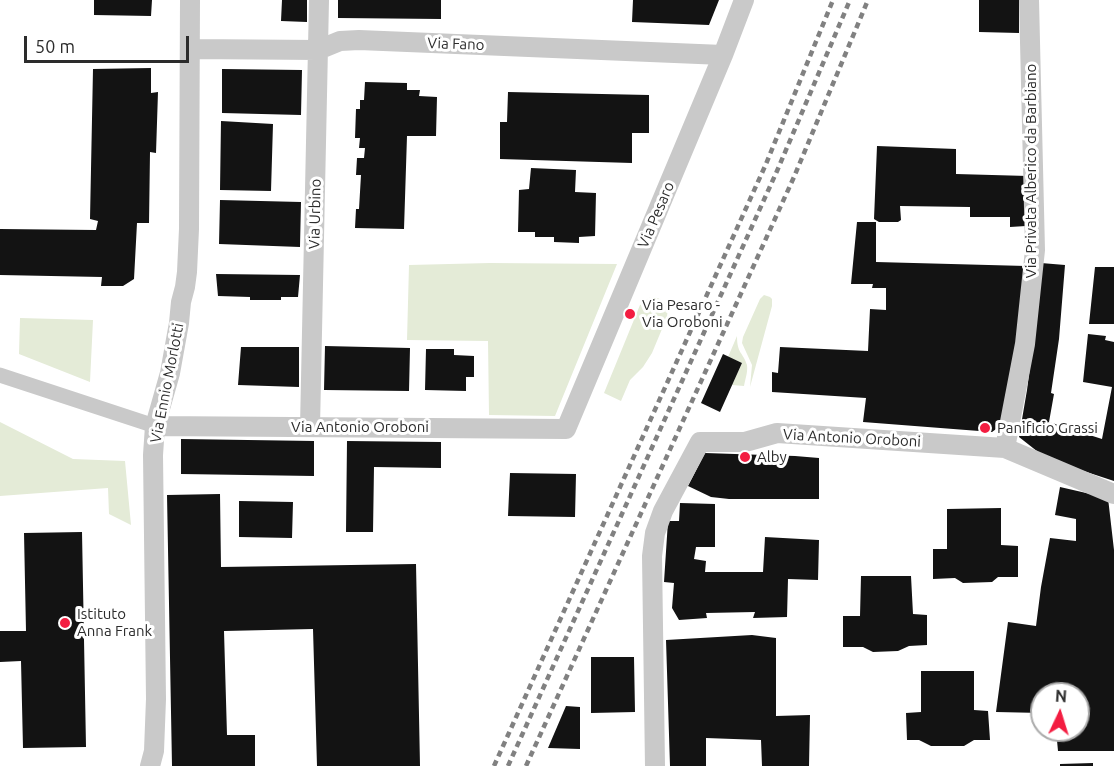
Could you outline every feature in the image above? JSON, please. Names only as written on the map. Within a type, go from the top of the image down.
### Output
[{"type":"street","name":"Via Ennio Morlotti","points":[[150,766],[154,751],[156,699],[153,455],[155,426],[170,373],[187,272],[190,0]]},
{"type":"street","name":"Via Urbino","points":[[310,427],[319,0]]},
{"type":"street","name":"Via Pesaro","points":[[566,429],[744,0]]},
{"type":"street","name":"Via Privata Alberico da Barbiano","points":[[1005,448],[1026,344],[1035,250],[1029,0]]},
{"type":"street","name":"Via Fano","points":[[190,50],[318,50],[339,41],[359,40],[723,55]]},
{"type":"street","points":[[0,375],[155,426]]},
{"type":"street","name":"Via Antonio Oroboni","points":[[155,426],[566,429]]},
{"type":"street","name":"Via Antonio Oroboni","points":[[655,766],[652,556],[663,511],[699,442],[745,442],[777,433],[1005,448],[1114,494]]},
{"type":"green space","points":[[617,264],[555,416],[489,415],[488,341],[407,340],[409,265]]},
{"type":"green space","points":[[764,295],[772,299],[772,306],[750,387],[752,365],[742,343],[760,299]]},
{"type":"green space","points":[[650,297],[660,299],[668,306],[667,317],[652,353],[643,367],[630,380],[621,401],[604,393],[640,305]]},
{"type":"green space","points":[[20,318],[93,320],[90,382],[19,354]]},
{"type":"green space","points":[[737,336],[739,350],[747,365],[744,386],[732,385],[742,363],[728,357]]},
{"type":"green space","points":[[0,422],[73,459],[125,461],[131,525],[109,514],[108,488],[0,496]]},
{"type":"building","points":[[94,0],[152,0],[151,16],[94,15]]},
{"type":"building","points":[[282,0],[307,0],[307,22],[281,21]]},
{"type":"building","points":[[338,0],[441,0],[441,19],[338,18]]},
{"type":"building","points":[[633,0],[719,0],[709,25],[632,22]]},
{"type":"building","points":[[979,0],[1019,0],[1019,33],[979,32]]},
{"type":"building","points":[[151,68],[151,93],[158,92],[156,153],[150,152],[149,223],[137,223],[134,279],[123,286],[101,286],[102,277],[0,275],[0,229],[96,230],[98,221],[90,219],[93,69]]},
{"type":"building","points":[[222,69],[302,70],[301,115],[222,113]]},
{"type":"building","points":[[365,82],[407,83],[407,90],[420,90],[419,96],[437,97],[436,136],[407,136],[404,229],[355,228],[356,209],[359,209],[361,175],[356,175],[357,158],[364,158],[365,148],[359,148],[360,138],[355,138],[356,109],[360,109],[360,100],[364,100]]},
{"type":"building","points":[[508,92],[649,95],[649,133],[632,133],[632,163],[500,159],[500,122],[507,122]]},
{"type":"building","points":[[221,121],[273,124],[271,191],[220,190]]},
{"type":"building","points":[[877,146],[956,149],[956,174],[1028,176],[1026,226],[1010,227],[1010,217],[970,217],[970,207],[900,206],[901,220],[879,222],[874,219]]},
{"type":"building","points":[[531,168],[576,170],[575,192],[596,193],[595,236],[579,237],[579,243],[554,242],[554,237],[535,237],[535,232],[518,232],[519,190],[529,189]]},
{"type":"building","points":[[220,200],[301,202],[300,247],[219,244]]},
{"type":"building","points":[[857,222],[876,222],[876,262],[1026,266],[1007,421],[992,432],[863,422],[866,398],[772,392],[772,372],[778,373],[780,347],[868,351],[870,309],[886,310],[886,288],[872,288],[873,284],[851,284]]},
{"type":"building","points":[[1041,263],[1065,265],[1059,339],[1051,393],[1054,394],[1049,422],[1102,439],[1112,387],[1083,382],[1088,334],[1106,336],[1105,340],[1114,342],[1114,481],[1047,459],[1019,437],[1039,298]]},
{"type":"building","points":[[1095,267],[1114,267],[1114,324],[1089,324]]},
{"type":"building","points":[[216,274],[300,275],[298,297],[281,297],[281,300],[250,300],[250,297],[218,296]]},
{"type":"building","points":[[325,346],[410,348],[409,391],[324,390]]},
{"type":"building","points":[[241,347],[299,347],[299,387],[238,385]]},
{"type":"building","points":[[426,349],[454,349],[454,355],[474,356],[474,377],[466,377],[466,391],[425,390]]},
{"type":"building","points":[[723,354],[742,363],[720,412],[701,403]]},
{"type":"building","points":[[181,439],[314,441],[314,476],[181,474]]},
{"type":"building","points":[[347,441],[441,442],[441,468],[374,467],[373,532],[346,532]]},
{"type":"building","points":[[705,453],[819,458],[819,499],[711,497],[688,486]]},
{"type":"building","points":[[510,473],[576,474],[575,517],[508,516]]},
{"type":"building","points":[[1060,487],[1108,498],[1114,550],[1114,751],[1058,751],[1057,742],[1090,742],[1090,682],[1030,682],[1030,713],[996,712],[1008,622],[1036,626],[1050,538],[1076,541],[1076,519],[1055,515]]},
{"type":"building","points":[[220,494],[221,567],[416,564],[420,766],[317,766],[313,629],[224,631],[227,735],[255,735],[255,766],[172,766],[167,495]]},
{"type":"building","points":[[239,501],[293,502],[292,538],[239,537]]},
{"type":"building","points":[[680,503],[715,504],[715,547],[696,547],[694,559],[706,561],[705,572],[763,572],[765,537],[819,540],[818,580],[788,579],[787,617],[753,618],[755,612],[706,613],[707,618],[679,620],[672,608],[674,583],[664,582],[668,521],[679,521]]},
{"type":"building","points":[[1001,508],[1001,545],[1018,546],[1018,577],[998,577],[992,582],[963,583],[955,578],[933,579],[933,549],[947,549],[947,509]]},
{"type":"building","points":[[82,532],[86,747],[23,748],[21,661],[0,662],[0,631],[26,631],[24,533]]},
{"type":"building","points":[[861,576],[911,576],[913,614],[927,615],[927,645],[909,646],[898,651],[873,652],[863,647],[843,647],[843,616],[860,616]]},
{"type":"building","points":[[752,635],[776,638],[776,716],[810,715],[809,766],[762,766],[761,740],[706,738],[706,766],[670,766],[666,640]]},
{"type":"building","points":[[591,657],[634,657],[635,712],[591,713]]},
{"type":"building","points":[[921,671],[974,671],[974,710],[988,711],[990,740],[974,740],[964,746],[931,746],[919,740],[907,740],[906,713],[921,712]]},
{"type":"building","points":[[566,706],[580,707],[580,749],[548,748]]},
{"type":"building","points":[[1093,763],[1093,766],[1060,766],[1060,764]]},
{"type":"railway","points":[[494,766],[766,164],[833,0]]},
{"type":"railway","points":[[508,766],[777,171],[850,0]]},
{"type":"railway","points":[[526,766],[794,177],[868,0]]},
{"type":"place","name":"Via Pesaro - Via Oroboni","points":[[630,314]]},
{"type":"place","name":"Panificio Grassi","points":[[985,428]]},
{"type":"place","name":"Alby","points":[[745,457]]},
{"type":"place","name":"Istituto Anna Frank","points":[[65,623]]}]
